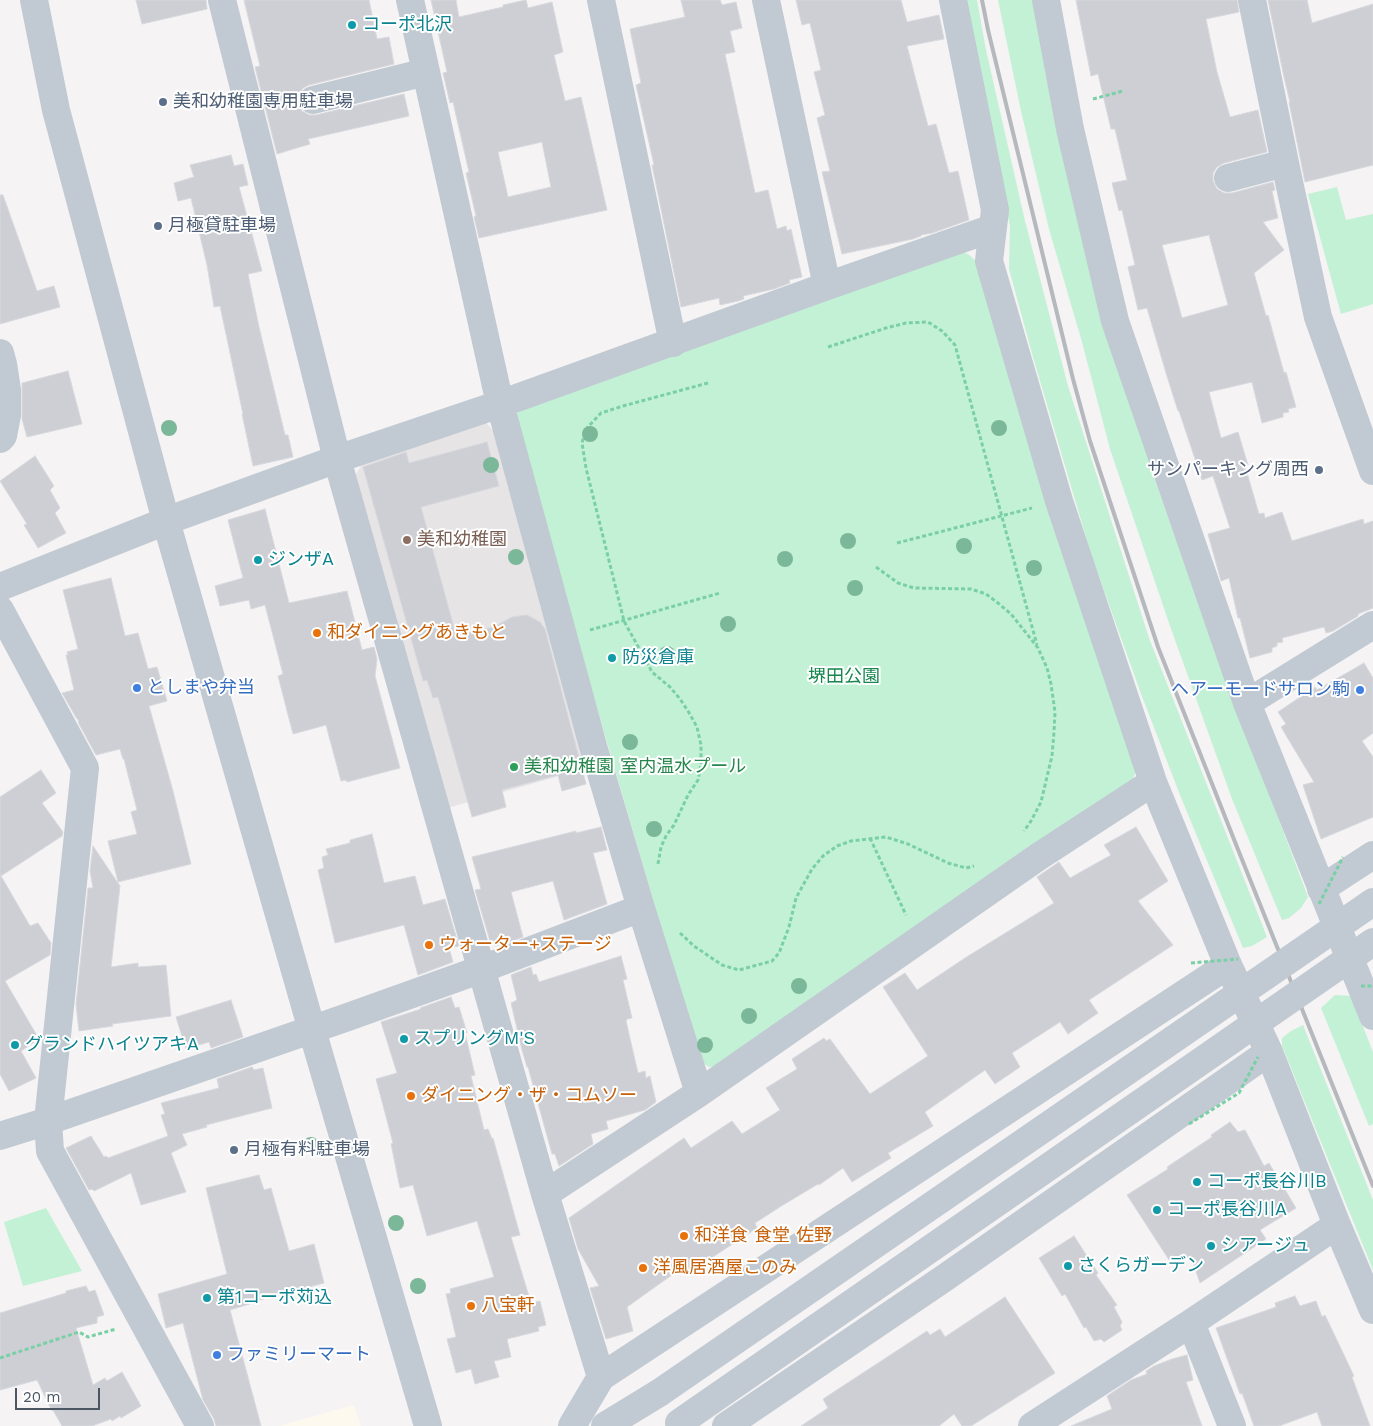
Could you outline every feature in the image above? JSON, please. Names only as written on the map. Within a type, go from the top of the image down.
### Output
[{"type":"street","points":[[34,0],[56,110],[166,521],[428,1426]]},
{"type":"street","points":[[222,0],[337,459],[545,1194],[601,1377]]},
{"type":"street","points":[[410,0],[500,404],[596,755],[641,908],[699,1093]]},
{"type":"street","points":[[602,0],[673,343]]},
{"type":"street","points":[[766,0],[827,286]]},
{"type":"street","points":[[953,0],[995,210],[988,261],[1059,501],[1153,782],[1235,962],[1337,1225],[1373,1310]]},
{"type":"street","points":[[1046,0],[1070,129],[1115,321],[1247,703],[1318,900],[1367,979],[1373,1016]]},
{"type":"street","points":[[1252,0],[1318,317],[1373,471]]},
{"type":"street","points":[[313,100],[426,72]]},
{"type":"street","points":[[1228,178],[1285,163]]},
{"type":"street","points":[[0,587],[166,521],[337,459],[673,343],[992,228]]},
{"type":"street","points":[[0,353],[7,390],[7,415],[3,436],[0,440]]},
{"type":"street","points":[[0,610],[85,768],[48,1121],[50,1151],[200,1426]]},
{"type":"street","points":[[1247,703],[1373,625]]},
{"type":"street","points":[[545,1194],[699,1093],[918,940],[1153,782]]},
{"type":"street","points":[[1318,900],[1373,855]]},
{"type":"street","points":[[605,1426],[659,1393],[1373,902]]},
{"type":"street","points":[[0,1136],[312,1030],[482,969],[641,908]]},
{"type":"street","points":[[677,1424],[1373,942]]},
{"type":"street","points":[[572,1426],[601,1377],[1235,962]]},
{"type":"street","points":[[726,1426],[943,1279],[1270,1052]]},
{"type":"street","points":[[1033,1426],[1337,1225]]},
{"type":"street","points":[[1191,1323],[1232,1426]]},
{"type":"path","points":[[828,347],[886,328],[906,323],[928,322],[942,331],[955,345],[1038,648],[1047,668],[1055,712],[1052,756],[1041,802],[1031,822],[1020,836]]},
{"type":"path","points":[[658,865],[661,847],[666,836],[698,780],[701,764],[701,744],[697,727],[688,711],[670,687],[652,672],[624,621],[586,468],[582,443],[586,429],[601,413],[708,383]]},
{"type":"path","points":[[897,543],[1059,501]]},
{"type":"path","points":[[876,566],[898,582],[914,588],[971,589],[986,594],[1012,614],[1038,648]]},
{"type":"path","points":[[564,638],[720,593]]},
{"type":"path","points":[[677,926],[681,934],[694,946],[722,965],[739,970],[772,961],[779,953],[789,926],[796,898],[812,869],[823,856],[837,846],[851,841],[886,837],[908,844],[948,863],[966,868],[980,865]]},
{"type":"path","points":[[870,838],[918,940]]},
{"type":"path","points":[[1318,900],[1343,857]]},
{"type":"path","points":[[1191,962],[1235,962]]},
{"type":"path","points":[[1189,1124],[1239,1093]]},
{"type":"path","points":[[0,1358],[79,1332],[88,1337],[143,1320]]},
{"type":"shaded area","points":[[484,420],[494,432],[591,767],[447,808],[355,476],[365,459]]},
{"type":"shaded area","points":[[354,1405],[361,1426],[279,1426]]},
{"type":"green space","points":[[962,0],[977,0],[986,50],[1025,221],[1068,386],[1149,638],[1267,937],[1252,946],[1243,948],[1180,795],[1091,554],[1009,269],[1010,226]]},
{"type":"green space","points":[[998,0],[1033,0],[1046,75],[1076,209],[1154,477],[1217,656],[1308,897],[1301,908],[1289,918],[1282,920],[1232,799],[1170,626],[1110,449],[1082,342],[1049,229],[1021,111]]},
{"type":"green space","points":[[1337,187],[1346,220],[1373,214],[1373,304],[1341,314],[1308,194]]},
{"type":"green space","name":"堺田公園","points":[[961,251],[976,261],[1137,760],[1135,773],[1131,784],[717,1066],[709,1067],[703,1063],[698,1054],[515,427],[518,411]]},
{"type":"green space","points":[[1335,995],[1351,996],[1373,1052],[1373,1124],[1369,1126],[1321,1008]]},
{"type":"green space","points":[[1303,1025],[1373,1200],[1373,1270],[1282,1046],[1282,1038]]},
{"type":"green space","points":[[46,1208],[82,1271],[23,1286],[4,1222]]},
{"type":"building","points":[[136,0],[206,0],[207,9],[142,24]]},
{"type":"building","points":[[244,0],[369,0],[377,39],[389,37],[394,64],[309,85],[303,88],[298,95],[298,104],[302,111],[309,115],[316,115],[404,94],[409,116],[308,139],[310,144],[277,154],[255,67],[260,66]]},
{"type":"building","points":[[431,0],[456,0],[459,17],[526,0],[528,8],[552,2],[563,52],[554,55],[565,101],[581,97],[607,210],[479,238],[466,173],[469,172],[453,102],[450,103],[443,73],[447,72]],"holes":[[[542,142],[551,187],[508,197],[498,152]]]},
{"type":"building","points":[[681,0],[720,0],[722,5],[736,2],[742,28],[730,31],[735,52],[725,54],[755,193],[768,190],[777,229],[786,226],[787,231],[791,229],[802,277],[789,280],[790,283],[774,289],[743,296],[744,299],[720,305],[719,298],[681,307],[652,165],[654,165],[636,85],[641,83],[630,29],[685,17]]},
{"type":"building","points":[[796,0],[901,0],[907,22],[939,15],[944,39],[907,46],[928,126],[936,124],[949,173],[958,171],[969,220],[913,239],[842,254],[822,172],[830,171],[817,118],[825,115],[814,72],[821,70],[810,23],[802,25]]},
{"type":"building","points":[[1076,0],[1237,0],[1239,12],[1206,19],[1217,72],[1230,117],[1258,110],[1267,152],[1224,163],[1217,167],[1213,173],[1213,181],[1217,189],[1224,193],[1232,193],[1273,182],[1275,190],[1272,191],[1278,218],[1263,222],[1284,250],[1254,273],[1296,407],[1288,409],[1289,412],[1283,413],[1283,417],[1262,423],[1252,382],[1209,392],[1221,438],[1238,432],[1248,465],[1245,466],[1259,514],[1264,513],[1265,518],[1282,512],[1292,541],[1363,519],[1364,524],[1373,521],[1373,608],[1358,614],[1358,616],[1333,631],[1326,633],[1324,627],[1282,638],[1283,642],[1277,643],[1277,646],[1272,648],[1272,652],[1250,658],[1229,578],[1221,581],[1208,534],[1230,528],[1213,476],[1202,480],[1178,411],[1147,308],[1138,310],[1128,267],[1135,265],[1122,210],[1119,211],[1112,183],[1127,180],[1115,129],[1111,129],[1098,74],[1091,76]],"holes":[[[1209,235],[1228,305],[1182,318],[1162,245]]]},
{"type":"building","points":[[1268,0],[1307,0],[1312,23],[1373,4],[1373,165],[1305,182]]},
{"type":"building","points":[[231,155],[234,166],[243,164],[248,185],[239,187],[262,271],[248,274],[285,435],[288,435],[293,457],[253,466],[220,306],[214,307],[207,265],[191,198],[178,201],[174,183],[194,177],[190,165]]},
{"type":"building","points":[[0,195],[3,195],[37,291],[54,286],[60,307],[0,324]]},
{"type":"building","points":[[68,371],[82,424],[27,437],[22,419],[22,383]]},
{"type":"building","points":[[487,442],[499,486],[421,507],[456,635],[494,627],[512,617],[527,615],[540,622],[545,629],[586,784],[562,791],[558,775],[502,790],[506,807],[472,817],[438,697],[433,698],[427,680],[423,681],[363,467],[406,452],[409,463]]},
{"type":"building","points":[[35,456],[54,486],[50,490],[60,508],[55,513],[66,533],[38,548],[24,525],[27,524],[0,481]]},
{"type":"building","points":[[265,509],[289,603],[347,591],[362,650],[374,647],[377,659],[375,676],[400,768],[347,782],[346,780],[341,781],[326,725],[293,734],[278,676],[283,674],[265,605],[251,609],[249,600],[220,606],[215,586],[243,578],[228,520]]},
{"type":"building","points":[[111,578],[125,636],[138,633],[148,669],[157,667],[167,701],[149,706],[191,864],[118,882],[108,841],[137,834],[131,812],[137,810],[124,759],[120,749],[96,755],[78,719],[62,693],[74,690],[66,655],[68,655],[67,652],[78,649],[63,590]]},
{"type":"building","points":[[1364,663],[1373,678],[1373,733],[1362,741],[1373,757],[1373,817],[1321,839],[1303,785],[1314,782],[1281,727],[1286,724],[1278,712],[1315,687],[1317,690]]},
{"type":"building","points":[[41,770],[56,793],[42,803],[63,832],[62,836],[1,876],[30,926],[38,923],[51,943],[50,955],[5,981],[39,1039],[21,1051],[36,1078],[9,1091],[0,1074],[0,797]]},
{"type":"building","points":[[601,827],[607,850],[593,853],[607,904],[564,920],[553,881],[511,892],[523,937],[495,946],[493,940],[490,941],[475,890],[481,889],[472,857],[576,831],[576,833]]},
{"type":"building","points":[[1136,827],[1168,881],[1138,901],[1173,945],[1089,1000],[1098,1013],[1068,1034],[1060,1022],[1012,1053],[1020,1067],[995,1084],[985,1070],[925,1112],[933,1126],[888,1153],[891,1158],[852,1182],[843,1168],[819,1185],[755,1223],[757,1228],[687,1274],[683,1267],[627,1307],[633,1331],[606,1339],[590,1288],[599,1286],[578,1249],[569,1218],[684,1138],[691,1148],[732,1121],[742,1134],[780,1110],[766,1088],[797,1069],[792,1059],[824,1038],[826,1041],[830,1039],[870,1094],[928,1056],[883,987],[905,973],[917,990],[1054,903],[1037,877],[1059,862],[1070,878],[1111,855],[1104,845]]},
{"type":"building","points":[[372,834],[384,883],[415,876],[423,905],[445,899],[459,946],[449,948],[453,962],[418,975],[404,925],[335,943],[318,870],[324,868],[322,857],[328,855],[326,849],[350,843],[350,840]]},
{"type":"building","points":[[93,846],[120,886],[111,967],[138,963],[138,967],[166,965],[171,1016],[112,1024],[113,1026],[79,1031],[76,1004],[88,888],[93,888],[90,871]]},
{"type":"building","points":[[621,956],[627,979],[623,980],[632,1018],[626,1021],[638,1073],[645,1071],[646,1078],[650,1076],[656,1102],[645,1110],[606,1121],[608,1129],[591,1134],[593,1144],[559,1166],[555,1154],[552,1154],[522,1050],[511,1003],[517,1000],[511,975],[531,967],[533,975],[536,974],[539,982]]},
{"type":"building","points":[[451,997],[455,1008],[459,1007],[467,1033],[465,1033],[475,1075],[471,1076],[484,1130],[488,1129],[493,1138],[520,1235],[511,1237],[531,1303],[540,1301],[546,1325],[538,1327],[539,1331],[507,1339],[511,1357],[494,1361],[499,1377],[475,1384],[471,1369],[456,1373],[447,1339],[456,1337],[446,1294],[451,1293],[450,1289],[494,1277],[477,1221],[427,1236],[413,1185],[400,1188],[391,1144],[393,1143],[376,1079],[397,1073],[381,1022]]},
{"type":"building","points":[[231,1000],[243,1037],[211,1048],[209,1042],[186,1049],[176,1017]]},
{"type":"building","points":[[252,1067],[254,1070],[263,1068],[272,1108],[206,1125],[207,1127],[182,1134],[187,1145],[171,1153],[186,1192],[141,1205],[131,1173],[94,1191],[92,1189],[89,1190],[66,1148],[91,1136],[104,1157],[108,1158],[168,1136],[161,1115],[165,1114],[161,1103],[219,1088],[217,1079]]},
{"type":"building","points":[[1230,1122],[1238,1132],[1245,1130],[1264,1166],[1269,1163],[1296,1208],[1260,1230],[1266,1239],[1200,1283],[1191,1257],[1171,1263],[1127,1195],[1168,1169],[1167,1167],[1212,1137],[1211,1135]]},
{"type":"building","points":[[259,1175],[264,1190],[271,1188],[289,1251],[314,1244],[324,1283],[230,1310],[261,1426],[216,1426],[203,1400],[183,1323],[166,1328],[158,1294],[227,1274],[206,1188]]},
{"type":"building","points":[[1074,1236],[1098,1273],[1096,1275],[1117,1305],[1114,1307],[1122,1322],[1120,1326],[1122,1330],[1104,1342],[1101,1339],[1094,1341],[1086,1327],[1084,1328],[1065,1294],[1062,1296],[1039,1258]]},
{"type":"building","points":[[86,1286],[89,1292],[95,1290],[104,1315],[97,1317],[97,1323],[76,1328],[93,1385],[105,1378],[107,1381],[122,1372],[141,1406],[112,1421],[111,1419],[92,1426],[62,1426],[52,1411],[37,1380],[0,1390],[0,1313]]},
{"type":"building","points":[[1295,1296],[1300,1306],[1316,1301],[1322,1317],[1325,1315],[1354,1376],[1352,1377],[1370,1426],[1322,1426],[1317,1412],[1279,1426],[1254,1426],[1216,1328],[1276,1307],[1275,1303]]},
{"type":"building","points":[[1005,1297],[1055,1373],[971,1426],[962,1426],[954,1414],[939,1426],[801,1426],[828,1408],[823,1399],[927,1331],[930,1335],[940,1329],[945,1337]]},
{"type":"building","points":[[1187,1355],[1193,1380],[1186,1382],[1202,1426],[1071,1426],[1112,1409],[1107,1396],[1131,1380],[1147,1374],[1146,1371],[1154,1366]]},
{"type":"railway","points":[[982,0],[1073,379],[1090,441],[1158,647],[1373,1186]]},
{"type":"place","name":"コーポ北沢","points":[[352,25]]},
{"type":"place","name":"美和幼稚園専用駐車場","points":[[163,102]]},
{"type":"place","name":"月極貸駐車場","points":[[158,226]]},
{"type":"place","name":"サンパーキング周西","points":[[1319,470]]},
{"type":"place","name":"美和幼稚園","points":[[407,540]]},
{"type":"place","name":"ジンザA","points":[[258,560]]},
{"type":"place","name":"和ダイニングあきもと","points":[[317,633]]},
{"type":"place","name":"防災倉庫","points":[[612,658]]},
{"type":"place","name":"としまや弁当","points":[[137,688]]},
{"type":"place","name":"ヘアーモードサロン駒","points":[[1360,690]]},
{"type":"place","name":"美和幼稚園 室内温水プール","points":[[514,767]]},
{"type":"place","name":"ウォーター+ステージ","points":[[429,945]]},
{"type":"place","name":"スプリングM'S","points":[[404,1039]]},
{"type":"place","name":"グランドハイツアキA","points":[[15,1045]]},
{"type":"place","name":"ダイニング・ザ・コムソー","points":[[411,1096]]},
{"type":"place","name":"月極有料駐車場","points":[[234,1150]]},
{"type":"place","name":"コーポ長谷川B","points":[[1197,1182]]},
{"type":"place","name":"コーポ長谷川A","points":[[1157,1210]]},
{"type":"place","name":"和洋食 食堂 佐野","points":[[684,1236]]},
{"type":"place","name":"シアージュ","points":[[1211,1246]]},
{"type":"place","name":"さくらガーデン","points":[[1068,1266]]},
{"type":"place","name":"洋風居酒屋このみ","points":[[643,1268]]},
{"type":"place","name":"第1コーポ苅込","points":[[207,1298]]},
{"type":"place","name":"八宝軒","points":[[471,1306]]},
{"type":"place","name":"ファミリーマート","points":[[217,1355]]}]
